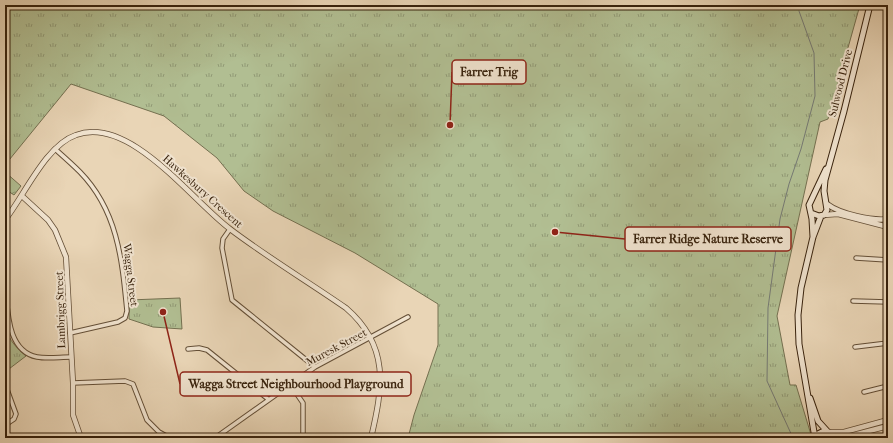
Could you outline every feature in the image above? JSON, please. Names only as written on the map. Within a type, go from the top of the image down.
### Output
[{"type":"main road","name":"Sulwood Drive","points":[[816,438],[799,344],[798,315],[801,288],[813,237],[822,215],[827,210],[824,185],[828,165],[844,111],[870,5]]},
{"type":"main road","name":"Sulwood Drive","points":[[813,237],[811,213],[809,208],[811,200],[828,165]]},
{"type":"main road","points":[[811,200],[817,198],[826,202]]},
{"type":"main road","points":[[811,213],[814,216],[822,215]]},
{"type":"main road","name":"Sulwood Drive","points":[[809,397],[818,421],[833,438]]},
{"type":"main road","points":[[816,438],[820,433],[828,432]]},
{"type":"street","name":"Hawkesbury Crescent","points":[[5,220],[55,149],[70,137],[82,133],[102,133],[119,138],[151,157],[230,229],[346,308],[358,320],[371,338],[377,357],[381,381],[379,404],[371,438]]},
{"type":"street","name":"Wagga Street","points":[[55,149],[81,173],[99,196],[110,218],[119,244],[127,311],[125,318],[118,322],[70,333]]},
{"type":"street","name":"Lambrigg Street","points":[[22,196],[48,220],[62,244],[68,270],[73,416],[81,438]]},
{"type":"street","points":[[826,202],[838,210],[866,217],[888,218]]},
{"type":"street","points":[[822,215],[838,214],[888,227]]},
{"type":"street","points":[[230,229],[223,238],[222,248],[232,300],[315,367]]},
{"type":"street","points":[[856,258],[888,260]]},
{"type":"street","points":[[5,285],[12,336],[17,344],[35,357],[71,357]]},
{"type":"street","points":[[853,301],[888,302]]},
{"type":"street","name":"Muresk Street","points":[[215,438],[315,367],[408,317]]},
{"type":"street","points":[[855,347],[888,343]]},
{"type":"street","points":[[188,349],[200,348],[206,350],[268,399]]},
{"type":"street","points":[[73,383],[125,380],[133,384],[147,420],[159,432],[170,438]]},
{"type":"street","points":[[5,384],[16,414],[14,419],[5,425]]},
{"type":"street","points":[[290,384],[303,403],[303,438]]},
{"type":"street","points":[[864,392],[888,386]]},
{"type":"street","points":[[828,432],[844,432],[888,420]]},
{"type":"street","points":[[842,438],[888,426]]},
{"type":"green space","points":[[5,5],[860,5],[828,119],[820,122],[777,316],[790,385],[796,385],[812,438],[408,438],[414,415],[438,345],[438,304],[355,253],[273,211],[244,191],[217,158],[164,116],[71,84],[5,165]]},
{"type":"green space","points":[[5,172],[21,186],[14,195],[5,189]]},
{"type":"green space","points":[[180,298],[182,329],[153,327],[129,319],[129,300]]},
{"type":"green space","points":[[6,328],[11,340],[26,356],[5,372]]},
{"type":"waterway","points":[[793,438],[767,381],[768,308],[780,219],[815,96],[814,53],[799,11]]},
{"type":"place","name":"Farrer Trig","points":[[450,125]]},
{"type":"place","name":"Farrer Ridge Nature Reserve","points":[[555,232]]},
{"type":"place","name":"Wagga Street Neighbourhood Playground","points":[[163,312]]}]
